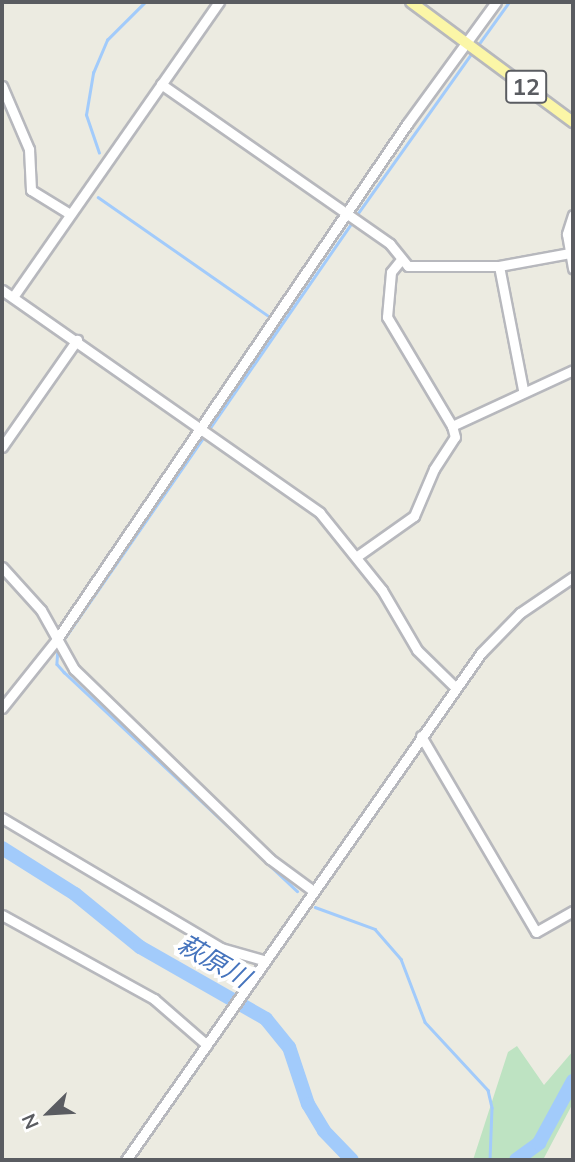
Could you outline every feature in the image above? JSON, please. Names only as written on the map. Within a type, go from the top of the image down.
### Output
[{"type":"main road","name":"12","points":[[413,2],[573,122]]},
{"type":"street","points":[[13,297],[219,2]]},
{"type":"street","points":[[2,708],[57,639],[349,214],[407,124],[496,2]]},
{"type":"street","points":[[161,84],[358,220],[390,244],[400,261],[408,267],[499,266],[570,253]]},
{"type":"street","points":[[2,86],[29,149],[31,190],[70,214]]},
{"type":"street","points":[[573,215],[567,234],[573,268]]},
{"type":"street","points":[[356,556],[414,516],[434,469],[455,437],[452,426],[387,317],[391,272],[400,261]]},
{"type":"street","points":[[499,266],[523,390]]},
{"type":"street","points":[[2,290],[77,340],[320,513],[382,590],[407,637],[456,688]]},
{"type":"street","points":[[2,447],[77,340]]},
{"type":"street","points":[[452,426],[523,390],[573,370]]},
{"type":"street","points":[[2,567],[41,610],[84,680],[270,859],[312,891]]},
{"type":"street","points":[[127,1160],[263,960],[456,688],[520,613],[573,578]]},
{"type":"street","points":[[421,736],[536,932],[573,911]]},
{"type":"street","points":[[2,818],[221,948],[263,960]]},
{"type":"street","points":[[2,915],[154,999],[209,1041]]},
{"type":"green space","points":[[517,1046],[544,1085],[573,1051],[573,1103],[544,1158],[473,1160],[508,1052]]},
{"type":"waterway","points":[[99,153],[86,115],[93,73],[107,40],[145,2]]},
{"type":"waterway","points":[[476,48],[509,2]]},
{"type":"waterway","points":[[356,216],[472,53]]},
{"type":"waterway","points":[[98,197],[270,317]]},
{"type":"waterway","points":[[62,642],[353,221]]},
{"type":"waterway","points":[[58,648],[57,664],[64,672],[297,891]]},
{"type":"waterway","name":"萩原川","points":[[2,848],[75,894],[140,947],[266,1019],[289,1047],[308,1104],[324,1131],[352,1160]]},
{"type":"waterway","points":[[315,907],[375,929],[401,959],[425,1022],[488,1090],[492,1108],[490,1160]]},
{"type":"waterway","points":[[516,1160],[539,1143],[573,1081]]}]
